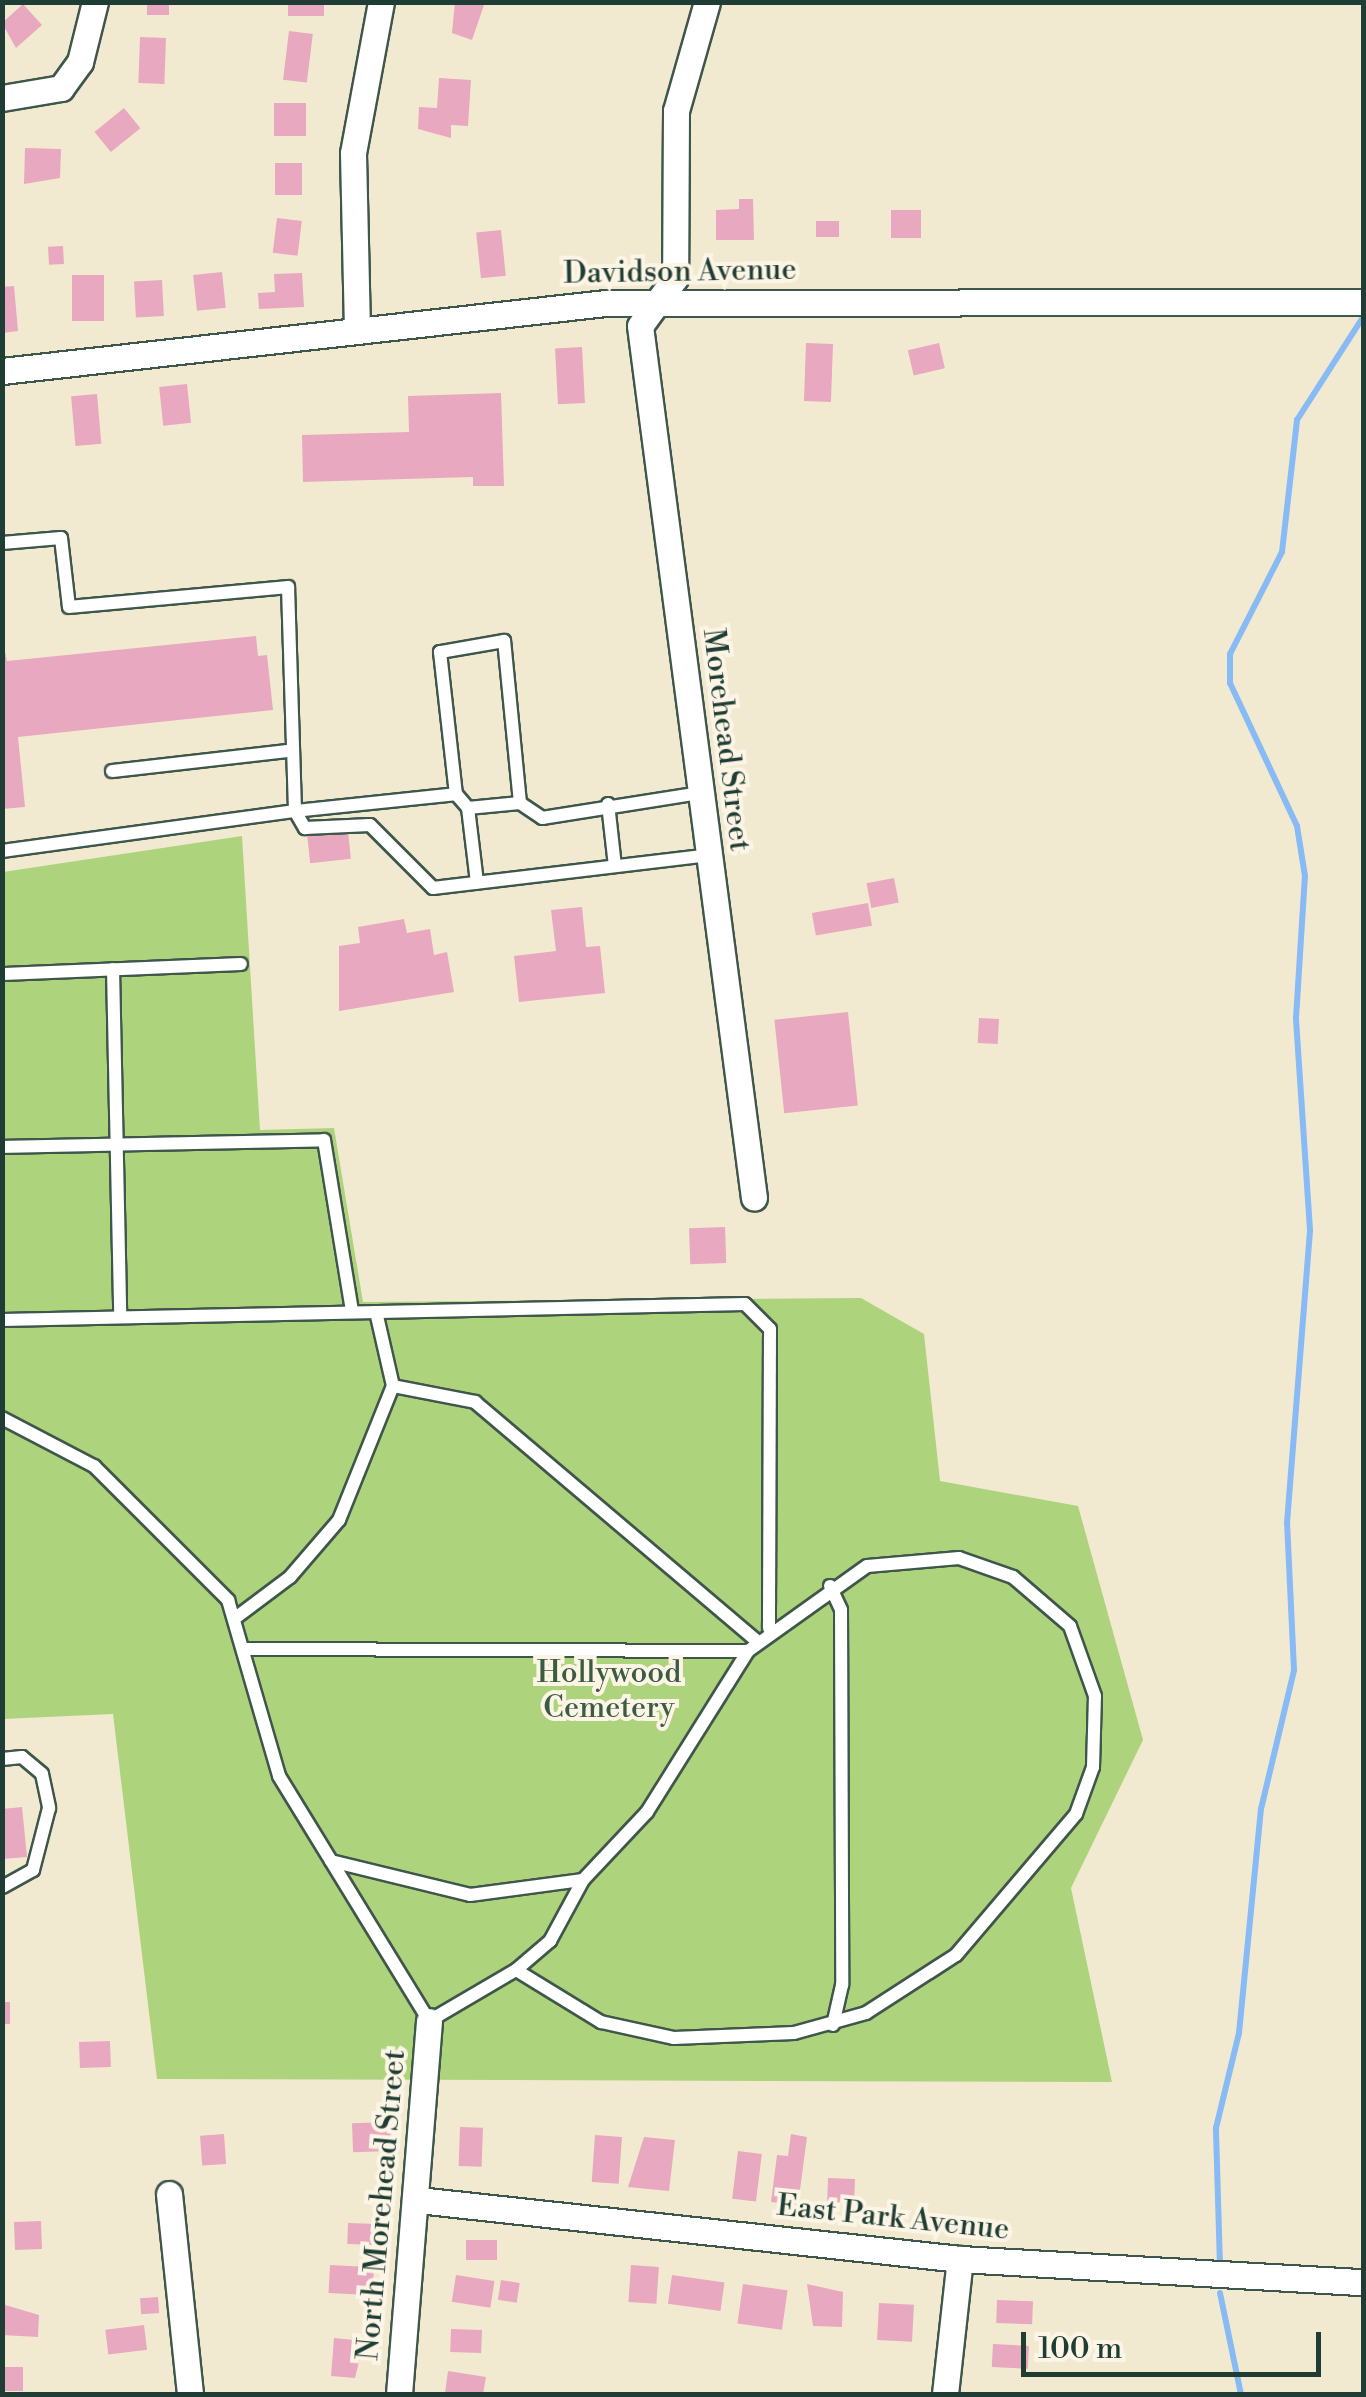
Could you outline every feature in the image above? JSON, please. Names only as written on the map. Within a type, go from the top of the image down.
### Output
[{"type":"street","points":[[2,98],[62,88],[80,62],[95,2]]},
{"type":"street","points":[[357,330],[354,152],[381,2]]},
{"type":"street","points":[[666,301],[675,278],[676,111],[707,2]]},
{"type":"street","name":"Davidson Avenue","points":[[2,371],[357,330],[666,301],[1364,302]]},
{"type":"street","name":"Morehead Street","points":[[666,301],[640,326],[754,1198]]},
{"type":"street","name":"North Morehead Street","points":[[398,2394],[418,2200],[429,2021]]},
{"type":"street","points":[[169,2194],[190,2394]]},
{"type":"street","name":"East Park Avenue","points":[[418,2200],[960,2259],[1364,2282]]},
{"type":"street","points":[[944,2394],[960,2259]]},
{"type":"lane","points":[[2,543],[62,538],[69,607],[288,587],[297,684],[288,750],[296,811],[305,828],[370,825],[433,888],[709,855]]},
{"type":"lane","points":[[478,882],[468,808],[456,794],[440,652],[504,641],[520,803]]},
{"type":"lane","points":[[112,771],[288,750]]},
{"type":"lane","points":[[468,808],[520,803],[542,818],[608,804],[699,792]]},
{"type":"lane","points":[[2,851],[296,811],[456,794]]},
{"type":"lane","points":[[608,804],[615,866]]},
{"type":"lane","points":[[2,974],[241,964]]},
{"type":"lane","points":[[113,970],[120,1316]]},
{"type":"lane","points":[[2,1147],[324,1140],[352,1310]]},
{"type":"lane","points":[[2,1320],[712,1301],[759,1311],[770,1328],[769,1628]]},
{"type":"lane","points":[[238,1616],[328,1538],[393,1386],[376,1312]]},
{"type":"lane","points":[[393,1386],[476,1402],[752,1645]]},
{"type":"lane","points":[[2,1418],[94,1466],[238,1616],[273,1763],[429,2021],[516,1970],[550,1941],[583,1880],[647,1812],[752,1645],[769,1628],[830,1586],[902,1558],[959,1558],[1002,1572],[1070,1626],[1096,1718],[1090,1784],[1053,1844],[939,1972],[833,2025],[732,2038],[636,2032],[572,2008],[516,1970]]},
{"type":"lane","points":[[830,1586],[842,1610],[842,1985],[833,2025]]},
{"type":"lane","points":[[246,1649],[752,1645]]},
{"type":"lane","points":[[2,1759],[22,1758],[42,1774],[49,1808],[34,1870],[2,1887]]},
{"type":"lane","points":[[331,1860],[470,1895],[583,1880]]},
{"type":"green space","name":"Hollywood Cemetery","points":[[242,836],[260,1130],[334,1128],[363,1302],[861,1298],[924,1334],[940,1481],[1078,1506],[1143,1740],[1071,1888],[1112,2082],[157,2079],[113,1714],[3,1719],[3,872]]},
{"type":"building","points":[[147,2],[169,2],[169,15],[147,15]]},
{"type":"building","points":[[288,2],[324,2],[324,16],[288,16]]},
{"type":"building","points":[[455,2],[485,2],[472,40],[452,33]]},
{"type":"building","points":[[23,4],[42,25],[16,48],[2,23]]},
{"type":"building","points":[[289,31],[313,34],[307,83],[283,80]]},
{"type":"building","points":[[140,37],[166,38],[164,84],[138,83]]},
{"type":"building","points":[[439,78],[471,80],[468,126],[451,125],[451,138],[418,129],[419,107],[437,108]]},
{"type":"building","points":[[274,103],[306,103],[306,136],[274,136]]},
{"type":"building","points":[[124,108],[140,128],[111,152],[94,132]]},
{"type":"building","points":[[25,148],[61,149],[60,178],[24,184]]},
{"type":"building","points":[[275,163],[302,163],[302,195],[275,195]]},
{"type":"building","points":[[739,199],[753,199],[754,240],[716,240],[716,210],[739,209]]},
{"type":"building","points":[[891,210],[921,210],[921,238],[891,238]]},
{"type":"building","points":[[277,218],[302,221],[298,256],[273,253]]},
{"type":"building","points":[[816,221],[839,221],[839,237],[816,237]]},
{"type":"building","points":[[501,230],[506,276],[481,278],[476,233]]},
{"type":"building","points":[[63,246],[64,264],[49,265],[48,247]]},
{"type":"building","points":[[222,272],[226,308],[197,311],[193,275]]},
{"type":"building","points":[[302,273],[304,307],[259,309],[258,293],[275,292],[274,274]]},
{"type":"building","points":[[72,275],[104,275],[104,321],[72,321]]},
{"type":"building","points":[[162,280],[164,316],[136,317],[134,281]]},
{"type":"building","points":[[14,286],[18,331],[2,333],[2,287]]},
{"type":"building","points":[[806,343],[833,344],[831,402],[804,401]]},
{"type":"building","points":[[939,343],[945,368],[914,376],[908,350]]},
{"type":"building","points":[[582,347],[585,403],[558,404],[555,348]]},
{"type":"building","points":[[187,384],[191,423],[163,426],[159,387]]},
{"type":"building","points":[[501,393],[504,486],[473,486],[473,477],[303,482],[302,435],[409,432],[408,396]]},
{"type":"building","points":[[97,394],[101,444],[75,446],[71,396]]},
{"type":"building","points":[[256,636],[258,656],[267,655],[273,710],[18,737],[25,807],[2,809],[2,638],[7,661]]},
{"type":"building","points":[[348,831],[351,859],[310,863],[307,835]]},
{"type":"building","points":[[894,878],[899,903],[871,908],[867,883]]},
{"type":"building","points":[[868,903],[872,926],[816,936],[812,913]]},
{"type":"building","points":[[582,907],[586,947],[600,946],[605,993],[519,1002],[514,956],[556,951],[551,910]]},
{"type":"building","points":[[404,919],[407,933],[430,929],[434,955],[447,952],[454,992],[339,1011],[339,946],[360,943],[358,927]]},
{"type":"building","points":[[848,1012],[858,1105],[784,1113],[774,1020]]},
{"type":"building","points":[[979,1018],[999,1019],[998,1044],[978,1043]]},
{"type":"building","points":[[725,1227],[726,1263],[690,1264],[689,1228]]},
{"type":"building","points":[[22,1807],[27,1857],[2,1859],[2,1809]]},
{"type":"building","points":[[2,2002],[10,2002],[10,2024],[2,2024]]},
{"type":"building","points":[[110,2041],[111,2067],[80,2068],[79,2042]]},
{"type":"building","points":[[390,2122],[391,2151],[353,2152],[352,2123]]},
{"type":"building","points":[[460,2127],[483,2128],[482,2167],[459,2166]]},
{"type":"building","points":[[224,2134],[226,2164],[202,2166],[200,2136]]},
{"type":"building","points":[[791,2134],[807,2137],[798,2205],[771,2202],[777,2155],[788,2156]]},
{"type":"building","points":[[595,2135],[622,2137],[619,2184],[592,2182]]},
{"type":"building","points":[[644,2137],[675,2140],[669,2191],[628,2187]]},
{"type":"building","points":[[738,2151],[762,2154],[756,2202],[732,2199]]},
{"type":"building","points":[[828,2178],[855,2179],[854,2203],[827,2202]]},
{"type":"building","points":[[41,2221],[42,2249],[15,2250],[14,2222]]},
{"type":"building","points":[[348,2223],[378,2224],[377,2245],[347,2244]]},
{"type":"building","points":[[466,2240],[497,2240],[497,2260],[466,2260]]},
{"type":"building","points":[[330,2265],[374,2267],[372,2295],[329,2293]]},
{"type":"building","points":[[631,2265],[659,2267],[656,2304],[628,2302]]},
{"type":"building","points":[[456,2275],[495,2281],[490,2308],[452,2302]]},
{"type":"building","points":[[672,2275],[724,2282],[720,2311],[668,2304]]},
{"type":"building","points":[[501,2280],[520,2283],[517,2303],[498,2300]]},
{"type":"building","points":[[743,2284],[788,2290],[782,2330],[737,2324]]},
{"type":"building","points":[[807,2284],[843,2292],[842,2327],[813,2326]]},
{"type":"building","points":[[158,2297],[159,2313],[141,2314],[140,2298]]},
{"type":"building","points":[[997,2300],[1033,2301],[1032,2324],[996,2323]]},
{"type":"building","points":[[879,2303],[914,2305],[912,2342],[877,2340]]},
{"type":"building","points":[[2,2304],[39,2315],[38,2337],[2,2335]]},
{"type":"building","points":[[144,2325],[147,2350],[108,2355],[105,2330]]},
{"type":"building","points":[[451,2329],[482,2330],[481,2353],[450,2352]]},
{"type":"building","points":[[334,2338],[364,2341],[355,2378],[331,2376]]},
{"type":"building","points":[[993,2344],[1029,2346],[1028,2369],[992,2367]]},
{"type":"building","points":[[2,2367],[23,2367],[23,2391],[2,2391]]},
{"type":"building","points":[[448,2371],[486,2377],[483,2394],[445,2393]]},
{"type":"waterway","points":[[1220,2266],[1216,2128],[1239,2033],[1261,1809],[1294,1670],[1287,1523],[1310,1230],[1296,1018],[1305,876],[1297,826],[1230,683],[1230,654],[1282,552],[1297,420],[1363,317]]},
{"type":"waterway","points":[[1220,2293],[1241,2394]]}]
